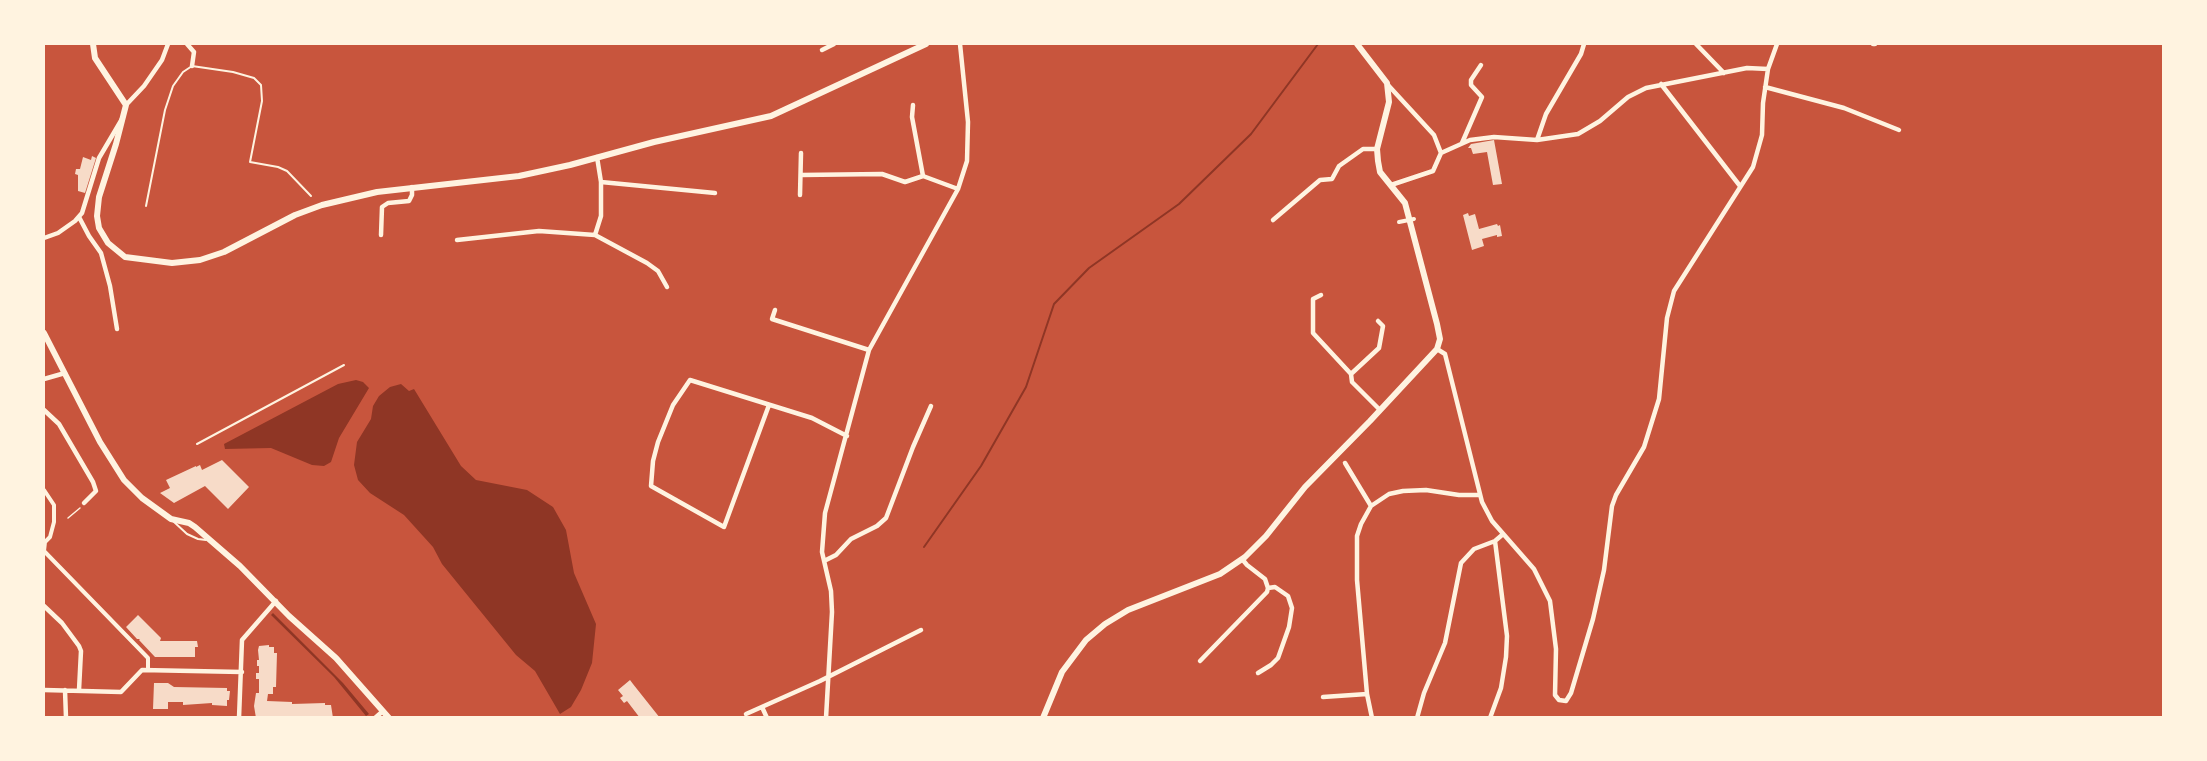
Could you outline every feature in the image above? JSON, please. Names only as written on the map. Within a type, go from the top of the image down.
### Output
[{"type":"street","points":[[93,44],[95,58],[126,105]]},
{"type":"street","points":[[168,44],[162,60],[126,105],[99,196],[97,216],[102,236],[115,251],[125,257],[172,263],[200,260],[224,252],[295,215],[322,205],[377,192],[519,176],[693,132],[771,116],[926,44]]},
{"type":"street","points":[[187,44],[194,52],[192,66]]},
{"type":"street","points":[[822,50],[834,44]]},
{"type":"street","points":[[825,717],[832,612],[822,534],[825,513],[869,350],[958,189],[967,161],[968,123],[960,44]]},
{"type":"street","points":[[1357,44],[1387,83],[1434,135],[1441,153]]},
{"type":"street","points":[[1537,140],[1546,114],[1581,54],[1584,44]]},
{"type":"street","points":[[1696,44],[1724,73]]},
{"type":"street","points":[[1437,349],[1443,352],[1447,362],[1479,495],[1502,535],[1534,569],[1550,601],[1556,648],[1556,694],[1559,700],[1566,701],[1571,693],[1593,619],[1604,570],[1612,506],[1644,447],[1659,399],[1667,318],[1674,291],[1753,167],[1762,135],[1768,69],[1777,44]]},
{"type":"street","points":[[1462,143],[1482,97],[1471,86],[1471,80],[1480,65]]},
{"type":"street","points":[[1391,185],[1433,171],[1441,153],[1470,140],[1494,137],[1537,140],[1578,134],[1600,121],[1628,97],[1646,88],[1757,67],[1768,69]]},
{"type":"street","points":[[1043,717],[1062,672],[1086,640],[1105,624],[1128,610],[1220,574],[1242,559],[1266,536],[1305,487],[1437,349],[1440,339],[1412,219],[1405,203],[1380,172],[1377,149],[1389,102],[1387,83]]},
{"type":"street","points":[[1661,84],[1740,186]]},
{"type":"street","points":[[1765,87],[1844,108],[1899,130]]},
{"type":"street","points":[[913,105],[912,117],[923,176]]},
{"type":"street","points":[[44,238],[58,233],[80,217],[85,208],[91,182],[103,150],[124,117]]},
{"type":"street","points":[[1273,220],[1320,180],[1332,179],[1339,166],[1364,149],[1377,149]]},
{"type":"street","points":[[800,195],[801,153]]},
{"type":"street","points":[[595,235],[601,216],[601,182],[597,157]]},
{"type":"street","points":[[801,175],[882,174],[905,182],[923,176],[958,189]]},
{"type":"street","points":[[601,182],[715,193]]},
{"type":"street","points":[[381,235],[382,207],[388,203],[409,201],[412,187]]},
{"type":"street","points":[[80,217],[101,253],[110,286],[117,329]]},
{"type":"street","points":[[1399,222],[1412,219]]},
{"type":"street","points":[[457,240],[539,231],[595,235],[652,267],[667,287]]},
{"type":"street","points":[[1321,295],[1313,299],[1313,333],[1351,374],[1352,382],[1380,410]]},
{"type":"street","points":[[775,310],[772,319],[869,350]]},
{"type":"street","points":[[1351,374],[1379,348],[1383,326],[1378,321]]},
{"type":"street","points":[[44,333],[118,473],[142,498],[171,519],[189,523],[210,540],[274,603],[336,658],[389,717]]},
{"type":"street","points":[[44,379],[65,373]]},
{"type":"street","points":[[769,405],[724,527],[651,486],[653,461],[658,442],[673,405],[690,380],[812,418],[847,436]]},
{"type":"street","points":[[824,561],[836,555],[851,539],[871,530],[886,518],[931,406]]},
{"type":"street","points":[[44,410],[59,424],[93,482],[96,491],[84,503]]},
{"type":"street","points":[[1345,463],[1371,506]]},
{"type":"street","points":[[44,490],[54,505],[54,522],[44,550],[148,658],[148,670]]},
{"type":"street","points":[[1372,717],[1366,693],[1358,591],[1357,536],[1361,524],[1371,506],[1389,494],[1426,490],[1459,495],[1479,495]]},
{"type":"street","points":[[1417,717],[1444,643],[1461,563],[1474,549],[1495,541],[1502,535]]},
{"type":"street","points":[[1490,717],[1504,678],[1507,636],[1495,541]]},
{"type":"street","points":[[1200,661],[1267,592],[1266,579],[1242,559]]},
{"type":"street","points":[[1258,673],[1278,658],[1289,627],[1292,608],[1288,596],[1275,587],[1268,588]]},
{"type":"street","points":[[239,717],[242,640],[274,603]]},
{"type":"street","points":[[44,606],[72,636],[81,651],[79,690]]},
{"type":"street","points":[[746,714],[921,630]]},
{"type":"street","points":[[44,690],[121,692],[142,670],[242,672]]},
{"type":"street","points":[[65,690],[66,717]]},
{"type":"street","points":[[1323,697],[1366,693]]},
{"type":"street","points":[[762,707],[767,717]]},
{"type":"street","points":[[376,717],[383,711]]},
{"type":"lane","points":[[146,206],[165,110],[173,86],[183,72],[192,66],[233,72],[254,78],[261,85],[262,101],[250,162],[287,171],[310,196]]},
{"type":"lane","points":[[197,444],[344,365]]},
{"type":"lane","points":[[171,519],[187,534],[198,539],[210,540]]},
{"type":"path","points":[[68,518],[84,503]]},
{"type":"shaded area","points":[[356,380],[363,382],[369,388],[339,438],[331,462],[324,466],[312,465],[271,448],[225,449],[224,444],[338,384]]},
{"type":"shaded area","points":[[401,384],[409,391],[414,389],[461,466],[476,480],[527,490],[553,507],[566,530],[574,573],[596,624],[592,663],[571,707],[560,714],[535,671],[516,655],[442,564],[433,547],[404,515],[370,493],[358,480],[354,465],[357,442],[371,419],[373,406],[379,396],[390,387]]},
{"type":"shaded area","points":[[273,613],[343,683],[369,714],[366,716],[334,677],[271,615]]},
{"type":"building","points":[[1494,140],[1502,184],[1493,185],[1487,152],[1473,154],[1471,148],[1468,148],[1471,144]]},
{"type":"building","points":[[92,156],[96,158],[85,193],[78,191],[76,169],[80,169],[83,157],[91,160]]},
{"type":"building","points":[[1468,213],[1469,216],[1475,214],[1479,229],[1500,225],[1502,236],[1482,239],[1484,246],[1472,250],[1463,215]]},
{"type":"building","points":[[222,460],[249,487],[228,509],[205,486],[174,503],[160,493],[170,488],[166,480],[196,466],[200,465],[202,470]]},
{"type":"building","points":[[138,615],[161,638],[160,641],[197,641],[195,657],[155,657],[126,627]]},
{"type":"building","points":[[269,645],[269,647],[274,647],[274,653],[277,653],[276,687],[273,687],[273,694],[268,694],[267,701],[292,702],[292,704],[325,703],[325,705],[331,705],[333,718],[256,718],[254,706],[256,693],[259,693],[259,679],[256,679],[256,673],[259,673],[258,650],[259,646]]},
{"type":"building","points":[[630,680],[660,718],[640,718],[627,701],[624,703],[620,698],[623,696],[618,690]]},
{"type":"building","points":[[154,683],[168,683],[174,687],[227,688],[227,691],[230,691],[229,700],[227,700],[227,706],[212,705],[212,703],[183,705],[183,702],[168,702],[168,709],[153,709]]},
{"type":"waterway","points":[[924,547],[981,466],[1026,387],[1054,304],[1089,268],[1179,204],[1251,134],[1318,44]]}]
